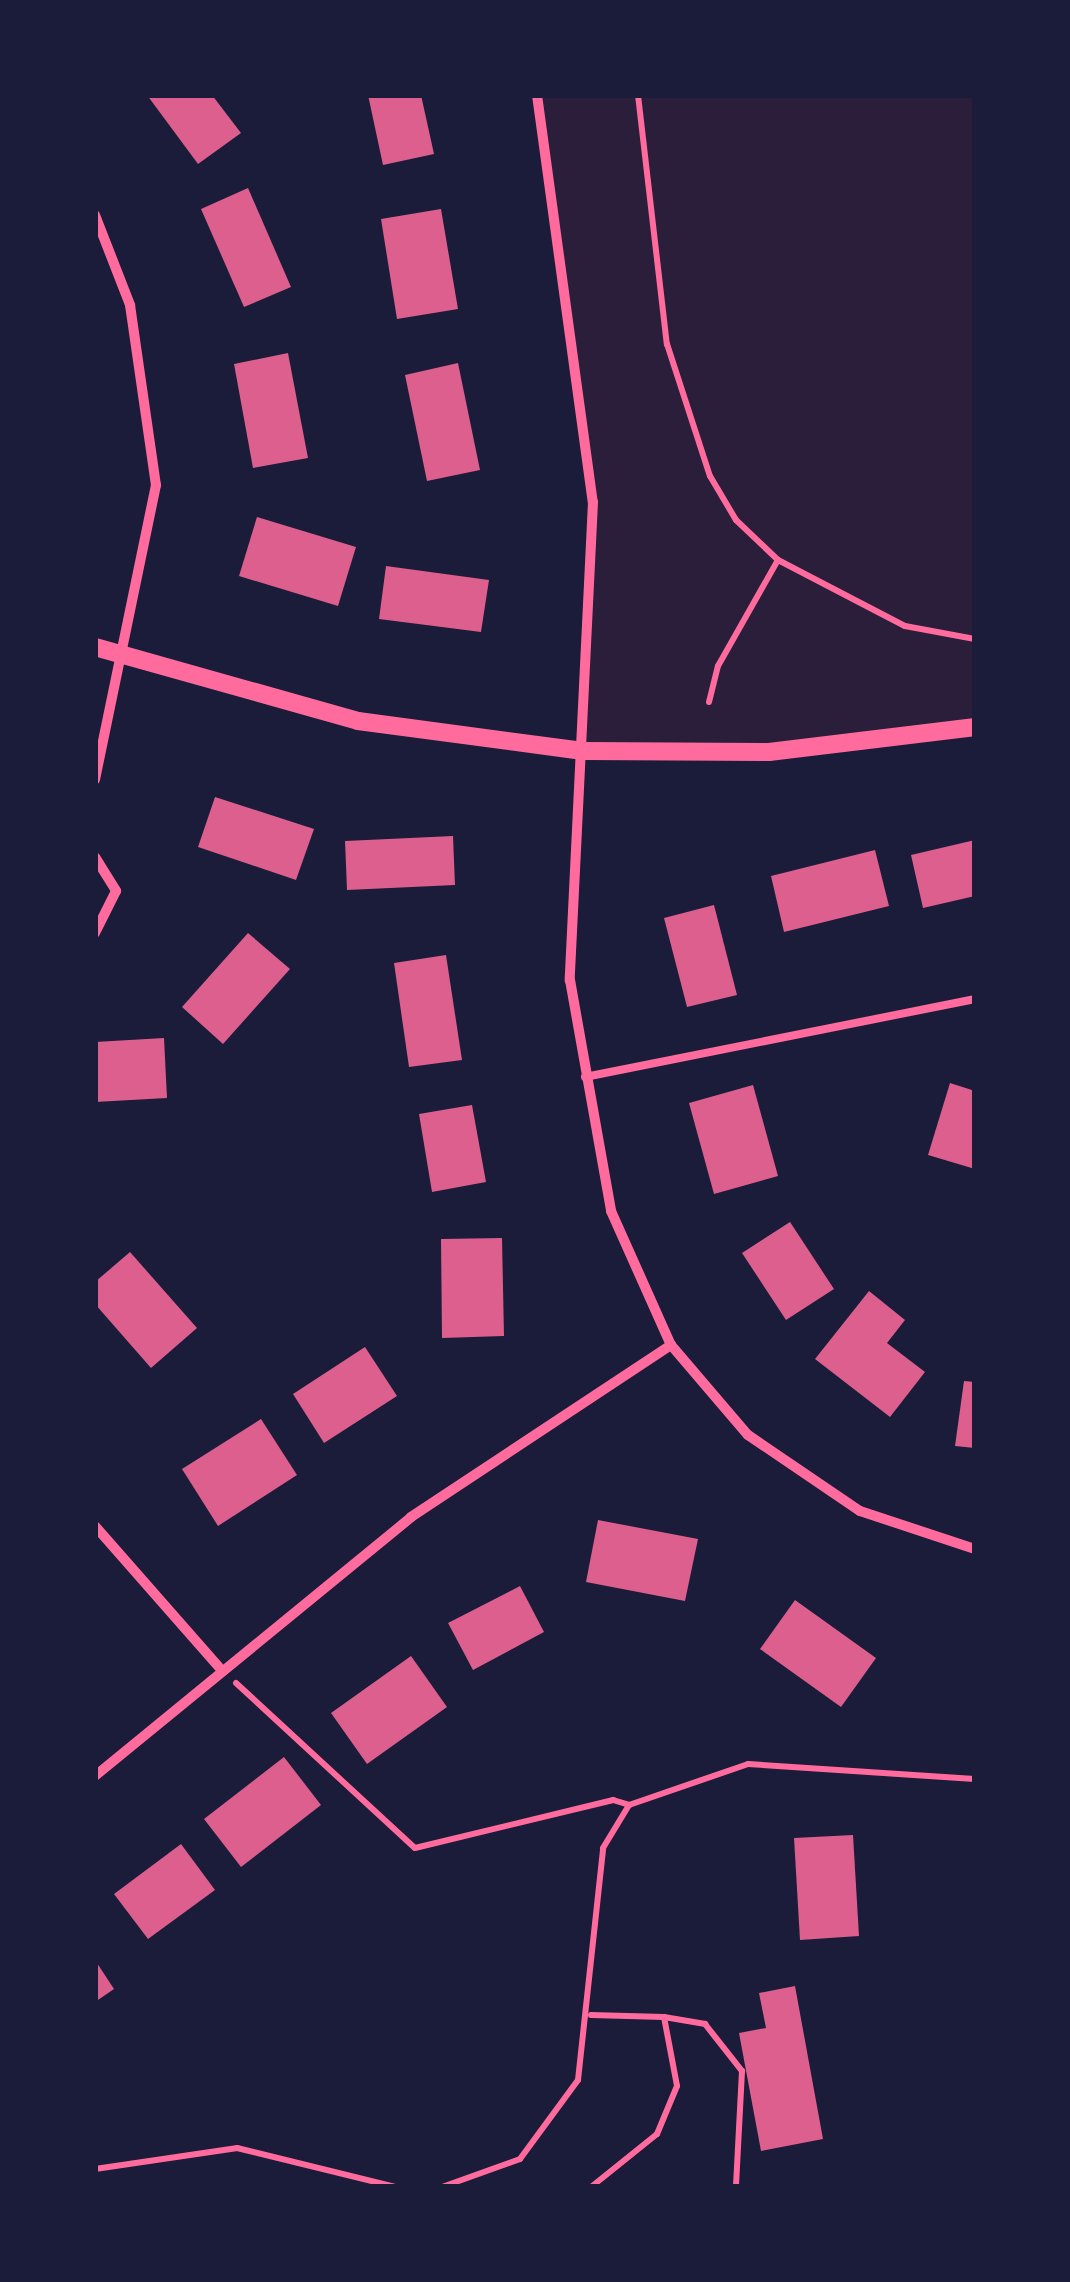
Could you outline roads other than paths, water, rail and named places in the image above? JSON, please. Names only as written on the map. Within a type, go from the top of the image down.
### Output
[{"type":"street","points":[[538,95],[593,502],[570,980],[611,1211],[671,1345],[748,1435],[813,1485],[907,1531],[975,1550]]},
{"type":"street","points":[[95,215],[130,305],[156,485],[95,780]]},
{"type":"street","points":[[95,646],[358,721],[583,751],[769,752],[975,727]]},
{"type":"street","points":[[95,857],[116,891],[95,933]]},
{"type":"street","points":[[95,1776],[219,1668],[410,1517],[671,1345]]},
{"type":"street","points":[[95,1526],[219,1668]]},
{"type":"lane","points":[[585,1077],[975,999]]}]
